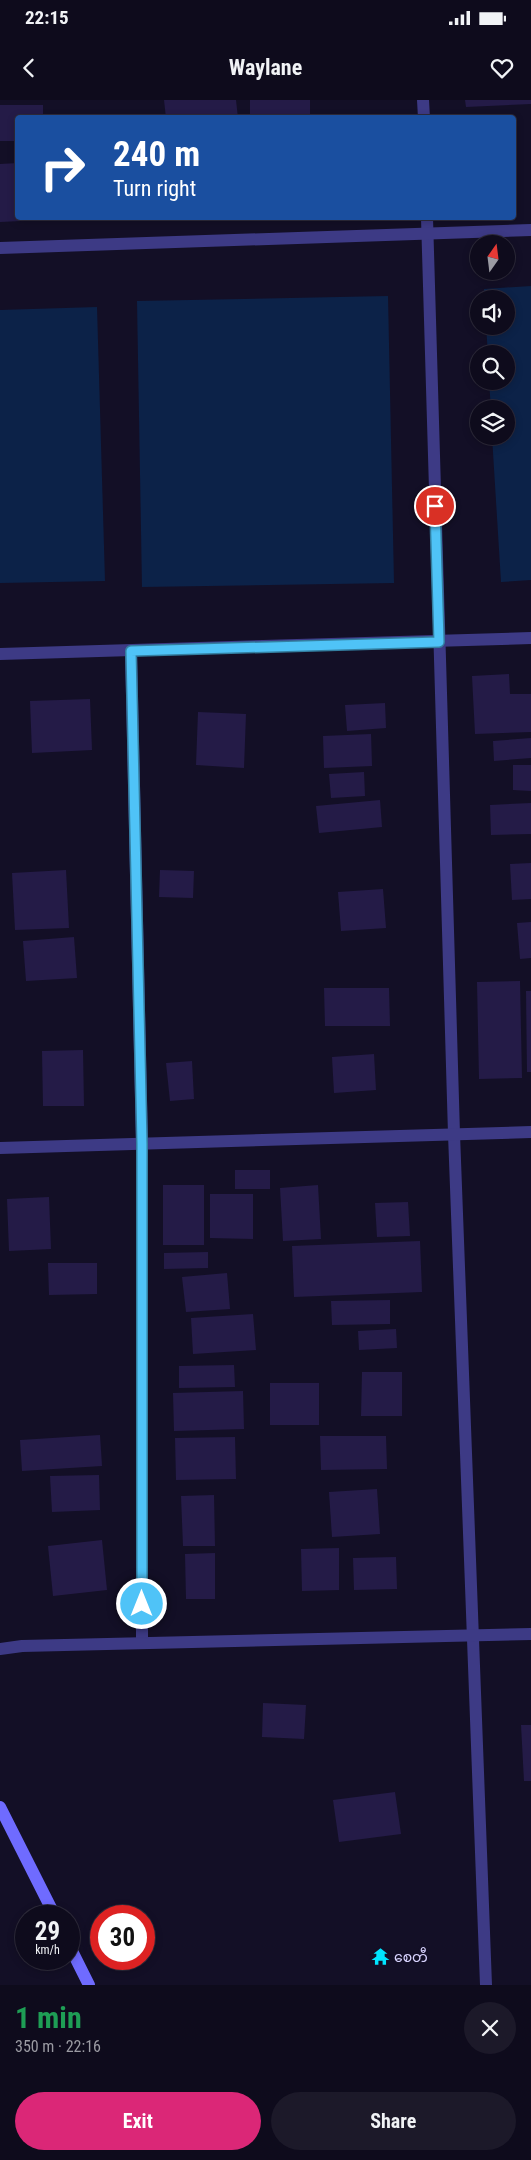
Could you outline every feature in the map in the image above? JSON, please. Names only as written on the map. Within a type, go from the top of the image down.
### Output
[{"type":"street","points":[[423,100],[424,115]]},
{"type":"street","points":[[427,220],[454,1134],[486,1985]]},
{"type":"street","points":[[0,248],[531,230]]},
{"type":"street","points":[[0,654],[531,638]]},
{"type":"street","points":[[131,651],[142,1144],[142,1644]]},
{"type":"street","points":[[0,1148],[531,1132]]},
{"type":"street","points":[[0,1649],[22,1646],[531,1634]]},
{"type":"street","points":[[0,1807],[49,1905]]},
{"type":"street","points":[[80,1967],[89,1985]]},
{"type":"water","points":[[531,286],[531,580],[501,582],[493,445],[515,445],[515,400],[490,400],[490,390],[515,390],[515,345],[487,345],[487,335],[515,335],[515,290],[484,289]]},
{"type":"water","points":[[388,296],[394,583],[142,587],[137,301]]},
{"type":"water","points":[[97,307],[105,581],[0,583],[0,310]]},
{"type":"building","points":[[164,100],[236,100],[238,115],[166,115]]},
{"type":"building","points":[[250,100],[310,100],[310,115],[250,115]]},
{"type":"building","points":[[465,100],[531,100],[531,104],[466,107]]},
{"type":"building","points":[[0,105],[43,105],[43,115],[15,115],[15,141],[0,141]]},
{"type":"building","points":[[15,163],[15,220],[42,220],[0,222],[0,164]]},
{"type":"building","points":[[509,674],[510,694],[531,694],[531,732],[475,734],[472,676]]},
{"type":"building","points":[[90,699],[92,750],[32,753],[30,701]]},
{"type":"building","points":[[385,703],[386,728],[347,731],[345,705]]},
{"type":"building","points":[[198,712],[246,714],[244,768],[196,765]]},
{"type":"building","points":[[371,734],[372,766],[324,768],[323,736]]},
{"type":"building","points":[[531,738],[531,758],[494,761],[493,741]]},
{"type":"building","points":[[513,765],[531,765],[531,791],[513,790]]},
{"type":"building","points":[[364,772],[365,796],[331,798],[329,774]]},
{"type":"building","points":[[380,800],[382,827],[319,833],[316,806]]},
{"type":"building","points":[[531,803],[531,834],[491,835],[490,805]]},
{"type":"building","points":[[531,863],[531,899],[512,900],[510,864]]},
{"type":"building","points":[[66,870],[69,928],[15,930],[12,873]]},
{"type":"building","points":[[160,870],[194,871],[193,898],[159,897]]},
{"type":"building","points":[[383,889],[386,928],[341,931],[338,892]]},
{"type":"building","points":[[531,922],[531,958],[520,959],[517,923]]},
{"type":"building","points":[[74,937],[77,978],[26,981],[23,941]]},
{"type":"building","points":[[520,981],[522,1078],[479,1079],[477,982]]},
{"type":"building","points":[[324,988],[389,988],[390,1026],[325,1026]]},
{"type":"building","points":[[526,991],[531,991],[531,1072],[527,1072]]},
{"type":"building","points":[[83,1050],[84,1106],[43,1106],[42,1051]]},
{"type":"building","points":[[374,1054],[376,1090],[334,1093],[332,1057]]},
{"type":"building","points":[[192,1061],[194,1099],[170,1101],[166,1063]]},
{"type":"building","points":[[235,1170],[270,1170],[270,1189],[235,1189]]},
{"type":"building","points":[[163,1185],[204,1185],[204,1245],[163,1245]]},
{"type":"building","points":[[318,1185],[321,1239],[283,1241],[280,1188]]},
{"type":"building","points":[[210,1194],[253,1194],[253,1239],[210,1238]]},
{"type":"building","points":[[49,1197],[51,1249],[9,1251],[7,1199]]},
{"type":"building","points":[[408,1202],[410,1236],[377,1237],[375,1203]]},
{"type":"building","points":[[420,1241],[422,1292],[294,1297],[292,1246]]},
{"type":"building","points":[[208,1252],[208,1268],[164,1269],[164,1253]]},
{"type":"building","points":[[48,1263],[97,1263],[97,1294],[49,1295]]},
{"type":"building","points":[[227,1273],[230,1309],[186,1312],[182,1277]]},
{"type":"building","points":[[390,1300],[390,1324],[332,1325],[331,1301]]},
{"type":"building","points":[[253,1314],[256,1350],[193,1354],[191,1318]]},
{"type":"building","points":[[396,1329],[397,1348],[359,1350],[358,1331]]},
{"type":"building","points":[[234,1365],[235,1387],[179,1388],[179,1366]]},
{"type":"building","points":[[362,1372],[402,1372],[402,1416],[361,1416]]},
{"type":"building","points":[[270,1383],[319,1383],[319,1425],[270,1425]]},
{"type":"building","points":[[243,1391],[244,1429],[174,1431],[173,1393]]},
{"type":"building","points":[[100,1435],[102,1466],[22,1471],[20,1440]]},
{"type":"building","points":[[320,1436],[386,1436],[387,1469],[321,1470]]},
{"type":"building","points":[[235,1437],[236,1479],[176,1480],[175,1438]]},
{"type":"building","points":[[99,1475],[100,1510],[52,1512],[50,1476]]},
{"type":"building","points":[[377,1489],[380,1534],[332,1537],[329,1492]]},
{"type":"building","points":[[214,1495],[215,1546],[183,1546],[181,1496]]},
{"type":"building","points":[[102,1540],[107,1590],[53,1596],[48,1546]]},
{"type":"building","points":[[339,1548],[339,1590],[302,1591],[301,1549]]},
{"type":"building","points":[[215,1553],[215,1599],[186,1599],[185,1554]]},
{"type":"building","points":[[396,1557],[397,1589],[354,1590],[353,1558]]},
{"type":"building","points":[[263,1703],[306,1705],[304,1739],[262,1737]]},
{"type":"building","points":[[521,1725],[531,1725],[531,1781],[524,1781]]},
{"type":"building","points":[[395,1792],[401,1834],[339,1842],[333,1800]]},
{"type":"place","name":"စေတီ","points":[[380,1957]]},
{"type":"route","points":[[142,1604],[142,1144],[131,651],[439,642],[435,506]]}]
